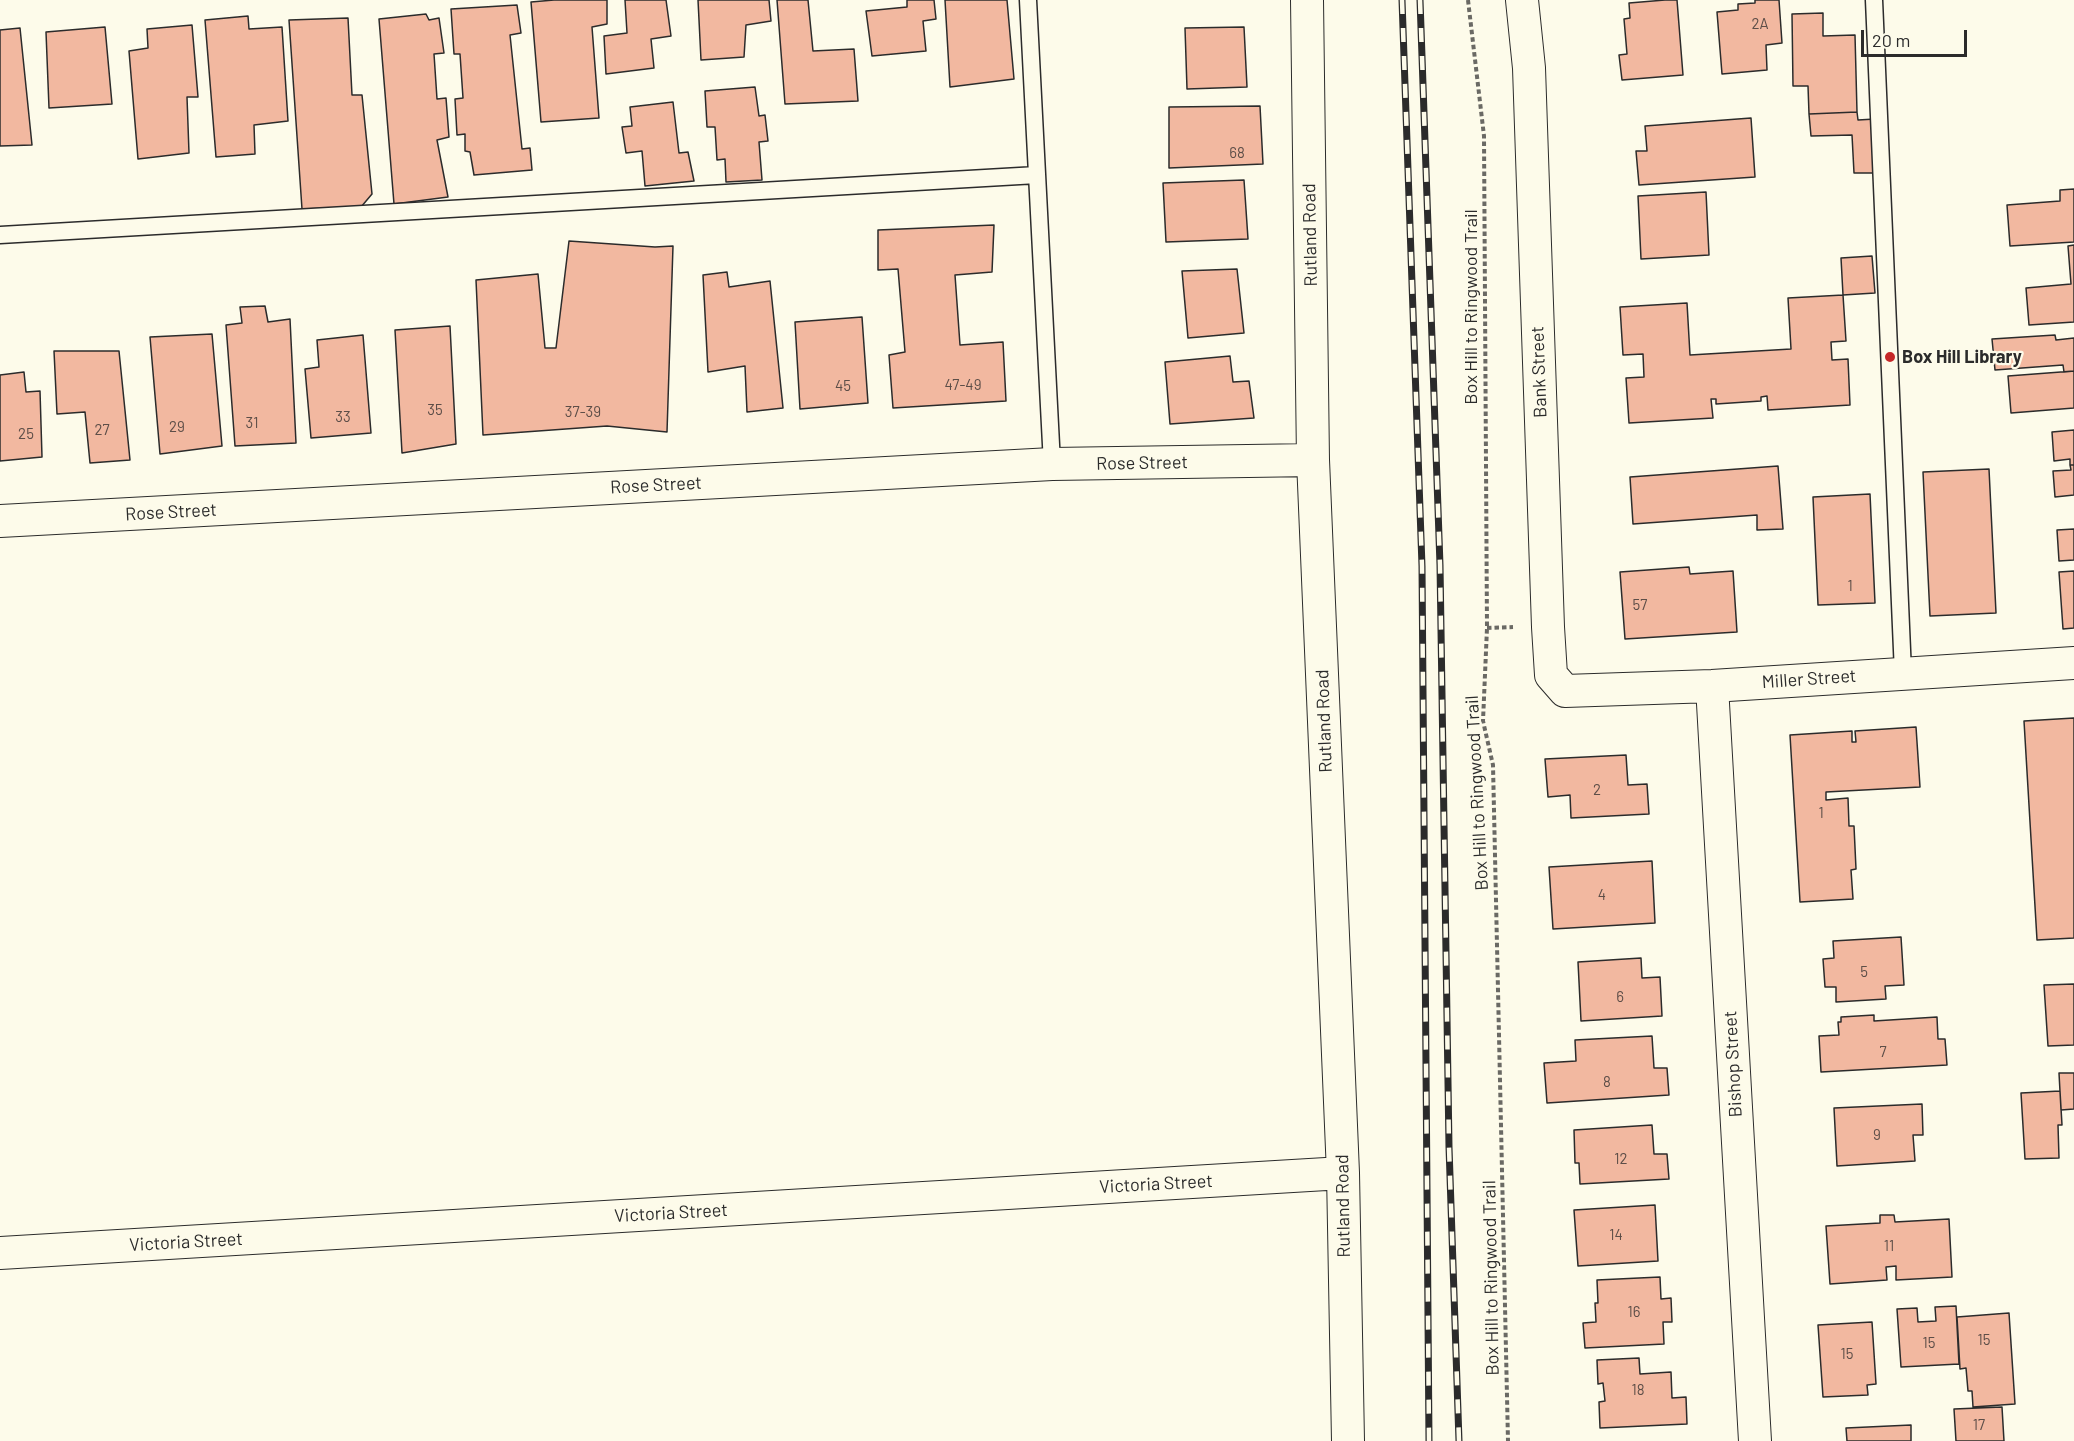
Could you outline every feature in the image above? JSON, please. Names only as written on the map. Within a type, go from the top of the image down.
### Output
[{"type":"street","name":"Rutland Road","points":[[1307,0],[1313,460],[1342,1173],[1348,1441]]},
{"type":"street","name":"Bank Street","points":[[1522,0],[1529,68],[1551,675]]},
{"type":"street","name":"Bank Street","points":[[1529,68],[1546,0]]},
{"type":"street","name":"Rose Street","points":[[0,521],[1052,464],[1313,460]]},
{"type":"street","name":"Miller Street","points":[[1551,675],[1565,690],[1712,686],[1903,672],[2074,663]]},
{"type":"street","name":"Bishop Street","points":[[1712,686],[1755,1441]]},
{"type":"street","name":"Victoria Street","points":[[0,1253],[1342,1173]]},
{"type":"lane","points":[[1028,0],[1052,464]]},
{"type":"lane","points":[[1874,0],[1903,672]]},
{"type":"lane","points":[[0,235],[1037,175]]},
{"type":"path","name":"Box Hill to Ringwood Trail","points":[[1468,0],[1484,136],[1487,628],[1483,721],[1493,765],[1508,1441]]},
{"type":"building","points":[[607,0],[607,24],[592,27],[599,118],[541,122],[531,2]]},
{"type":"building","points":[[625,0],[666,0],[671,36],[651,39],[654,68],[606,74],[604,36],[627,33]]},
{"type":"building","points":[[698,0],[769,0],[771,21],[746,25],[744,57],[701,60]]},
{"type":"building","points":[[777,0],[808,0],[813,51],[854,49],[858,101],[785,104]]},
{"type":"building","points":[[907,0],[934,0],[936,19],[923,21],[926,51],[872,56],[866,11],[907,7]]},
{"type":"building","points":[[945,0],[1007,0],[1014,79],[950,87]]},
{"type":"building","points":[[1677,0],[1683,75],[1622,80],[1619,55],[1627,54],[1624,19],[1630,18],[1629,3]]},
{"type":"building","points":[[1755,0],[1779,0],[1782,43],[1766,45],[1767,70],[1722,74],[1717,12],[1738,10],[1738,4],[1755,3]]},
{"type":"building","points":[[517,5],[521,33],[510,35],[522,149],[530,148],[532,170],[474,175],[470,152],[465,151],[465,134],[457,135],[455,99],[463,98],[460,54],[454,54],[451,9]]},
{"type":"building","points":[[1823,13],[1823,36],[1855,35],[1857,112],[1809,114],[1808,86],[1793,86],[1792,14]]},
{"type":"building","points":[[426,14],[429,20],[439,18],[444,53],[434,54],[437,99],[446,98],[449,137],[437,140],[448,197],[394,204],[379,19]]},
{"type":"building","points":[[248,16],[249,29],[282,27],[288,121],[254,125],[255,154],[216,157],[205,20]]},
{"type":"building","points":[[348,18],[352,95],[362,95],[372,194],[361,207],[302,209],[289,20]]},
{"type":"building","points":[[192,25],[198,97],[187,97],[189,153],[138,159],[129,51],[148,48],[147,29]]},
{"type":"building","points":[[105,27],[112,104],[49,108],[46,32]]},
{"type":"building","points":[[1244,27],[1247,87],[1187,89],[1185,28]]},
{"type":"building","points":[[20,28],[32,145],[0,146],[0,30]]},
{"type":"building","points":[[755,87],[759,116],[765,115],[768,141],[759,142],[762,180],[726,182],[725,159],[717,160],[715,127],[707,127],[705,91]]},
{"type":"building","points":[[673,102],[679,153],[688,152],[694,181],[645,186],[642,151],[626,153],[622,127],[632,126],[630,107]]},
{"type":"building","points":[[1260,106],[1263,164],[1169,168],[1169,107]]},
{"type":"building","points":[[1857,112],[1858,120],[1875,119],[1878,173],[1854,173],[1852,135],[1811,136],[1809,114]]},
{"type":"building","points":[[1751,118],[1755,177],[1639,185],[1636,151],[1647,151],[1645,126]]},
{"type":"building","points":[[1244,180],[1248,239],[1166,242],[1163,183]]},
{"type":"building","points":[[2074,189],[2074,242],[2010,246],[2007,205],[2060,201],[2060,190]]},
{"type":"building","points":[[1706,192],[1709,255],[1641,259],[1638,196]]},
{"type":"building","points":[[994,225],[992,272],[955,275],[960,345],[1003,342],[1006,401],[893,408],[889,355],[905,352],[898,269],[878,270],[878,230]]},
{"type":"building","points":[[569,241],[655,247],[673,246],[667,432],[607,426],[483,435],[476,280],[538,274],[545,348],[556,348]]},
{"type":"building","points":[[2074,245],[2074,322],[2029,325],[2026,288],[2071,284],[2068,246]]},
{"type":"building","points":[[1872,256],[1875,293],[1843,295],[1841,258]]},
{"type":"building","points":[[1237,269],[1244,333],[1188,338],[1182,271]]},
{"type":"building","points":[[727,272],[729,287],[770,281],[783,408],[747,412],[745,366],[708,372],[703,275]]},
{"type":"building","points":[[1843,295],[1846,341],[1831,342],[1832,360],[1848,359],[1850,405],[1768,410],[1767,396],[1761,397],[1761,401],[1716,404],[1716,399],[1711,399],[1713,418],[1629,423],[1626,378],[1644,377],[1643,354],[1623,355],[1620,307],[1687,303],[1690,355],[1791,349],[1788,298]]},
{"type":"building","points":[[265,306],[268,322],[290,319],[296,443],[235,446],[226,325],[242,323],[240,307]]},
{"type":"building","points":[[862,317],[868,403],[800,409],[795,322]]},
{"type":"building","points":[[450,326],[456,444],[402,453],[395,330]]},
{"type":"building","points":[[212,334],[222,446],[160,454],[150,337]]},
{"type":"building","points":[[363,335],[371,433],[311,438],[305,369],[319,367],[317,340]]},
{"type":"building","points":[[2055,335],[2056,340],[2074,338],[2074,371],[2064,372],[2063,365],[1995,370],[1992,339]]},
{"type":"building","points":[[54,351],[119,351],[130,460],[90,463],[85,412],[57,414]]},
{"type":"building","points":[[1230,356],[1233,382],[1249,381],[1254,418],[1170,424],[1165,362]]},
{"type":"building","points":[[2074,371],[2074,408],[2011,413],[2008,376]]},
{"type":"building","points":[[24,372],[26,392],[40,391],[42,457],[0,461],[0,375]]},
{"type":"building","points":[[2074,430],[2074,465],[2070,465],[2070,459],[2054,461],[2052,432]]},
{"type":"building","points":[[2070,465],[2074,465],[2074,495],[2055,497],[2053,471],[2071,470]]},
{"type":"building","points":[[1778,466],[1783,529],[1757,530],[1757,515],[1633,524],[1630,477]]},
{"type":"building","points":[[1989,469],[1996,613],[1930,616],[1923,472]]},
{"type":"building","points":[[1870,494],[1875,603],[1818,605],[1813,497]]},
{"type":"building","points":[[2074,529],[2074,560],[2059,561],[2057,530]]},
{"type":"building","points":[[1689,567],[1690,574],[1733,571],[1737,632],[1625,639],[1620,572]]},
{"type":"building","points":[[2074,571],[2074,628],[2063,629],[2059,572]]},
{"type":"building","points":[[2074,718],[2074,938],[2037,940],[2024,721]]},
{"type":"building","points":[[1916,727],[1920,787],[1826,792],[1826,800],[1848,798],[1849,826],[1854,826],[1856,869],[1851,870],[1853,899],[1800,902],[1790,735],[1852,731],[1852,742],[1856,742],[1855,731]]},
{"type":"building","points":[[1626,755],[1628,785],[1647,784],[1649,814],[1571,818],[1570,795],[1548,797],[1545,759]]},
{"type":"building","points":[[1652,861],[1655,923],[1553,929],[1549,867]]},
{"type":"building","points":[[1901,937],[1904,985],[1885,986],[1886,999],[1836,1002],[1836,987],[1825,987],[1823,959],[1834,958],[1833,941]]},
{"type":"building","points":[[1641,958],[1642,978],[1660,977],[1662,1016],[1581,1021],[1578,962]]},
{"type":"building","points":[[2074,984],[2074,1045],[2048,1046],[2044,985]]},
{"type":"building","points":[[1874,1015],[1874,1021],[1937,1017],[1938,1039],[1945,1039],[1947,1065],[1821,1072],[1819,1036],[1839,1035],[1838,1022],[1841,1022],[1841,1017]]},
{"type":"building","points":[[1652,1036],[1654,1068],[1667,1068],[1669,1095],[1547,1103],[1544,1063],[1576,1061],[1575,1040]]},
{"type":"building","points":[[2059,1073],[2074,1073],[2074,1109],[2061,1110]]},
{"type":"building","points":[[2060,1091],[2062,1125],[2058,1125],[2059,1158],[2025,1159],[2021,1093]]},
{"type":"building","points":[[1922,1104],[1923,1135],[1913,1135],[1915,1161],[1837,1166],[1834,1108]]},
{"type":"building","points":[[1652,1125],[1654,1154],[1667,1154],[1669,1179],[1580,1184],[1579,1163],[1575,1163],[1574,1130]]},
{"type":"building","points":[[1655,1205],[1658,1261],[1578,1266],[1574,1210]]},
{"type":"building","points":[[1880,1215],[1894,1215],[1895,1222],[1949,1219],[1952,1277],[1896,1280],[1896,1266],[1886,1267],[1887,1280],[1830,1284],[1826,1226],[1880,1223]]},
{"type":"building","points":[[1660,1277],[1661,1299],[1671,1298],[1672,1322],[1663,1322],[1664,1344],[1585,1348],[1583,1323],[1596,1322],[1597,1280]]},
{"type":"building","points":[[1956,1306],[1959,1364],[1901,1367],[1897,1309],[1917,1308],[1918,1322],[1936,1321],[1935,1307]]},
{"type":"building","points":[[2009,1313],[2015,1404],[1973,1407],[1972,1391],[1968,1391],[1966,1368],[1960,1369],[1957,1317]]},
{"type":"building","points":[[1872,1322],[1876,1384],[1867,1385],[1868,1395],[1823,1397],[1818,1325]]},
{"type":"building","points":[[1639,1358],[1640,1374],[1671,1372],[1672,1398],[1686,1397],[1687,1424],[1600,1428],[1599,1402],[1605,1401],[1603,1383],[1598,1384],[1597,1360]]},
{"type":"building","points":[[2002,1407],[2004,1441],[1956,1441],[1954,1409]]},
{"type":"building","points":[[1911,1425],[1911,1441],[1847,1441],[1846,1428]]},
{"type":"railway","points":[[1402,0],[1422,566],[1429,1441]]},
{"type":"railway","points":[[1420,0],[1440,565],[1449,1147],[1459,1441]]},
{"type":"place","name":"Box Hill Library","points":[[1890,357]]}]
